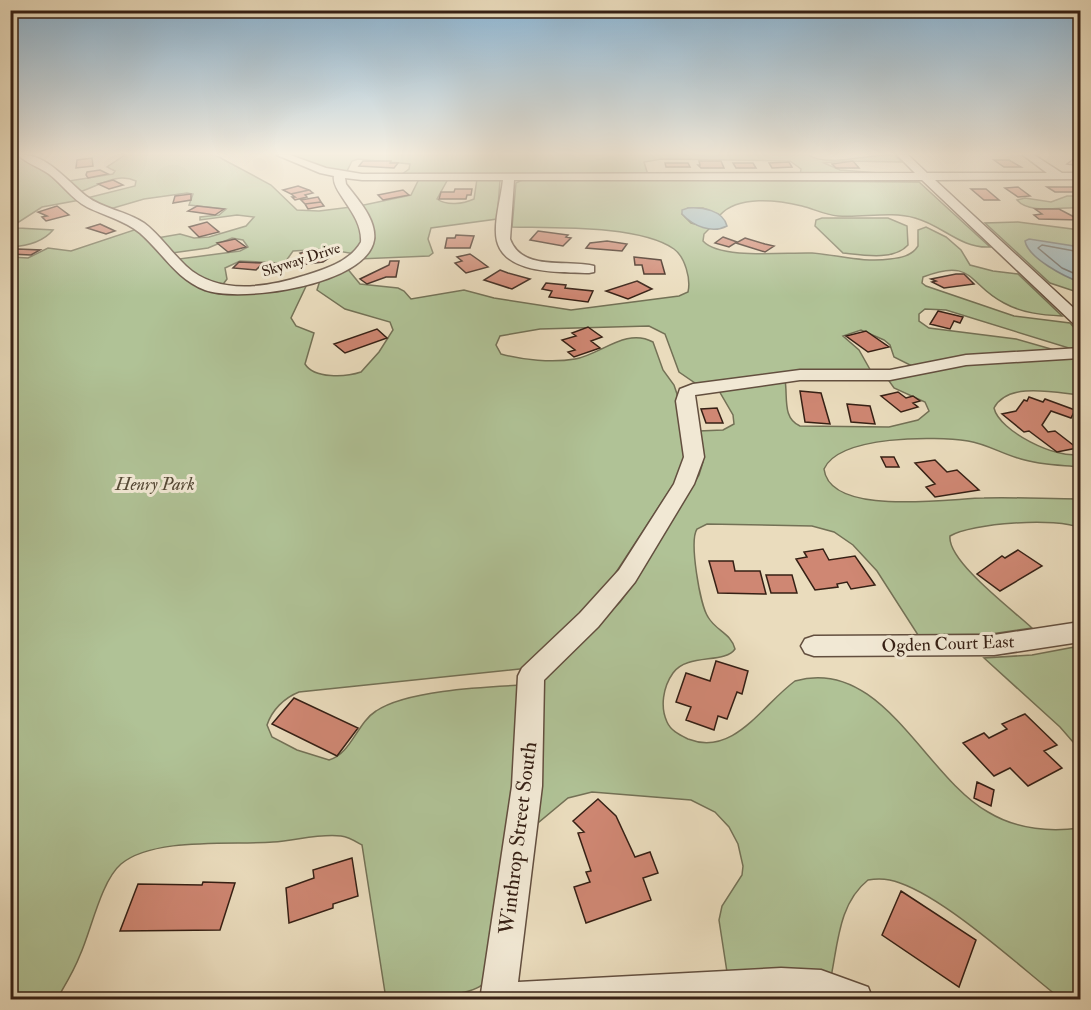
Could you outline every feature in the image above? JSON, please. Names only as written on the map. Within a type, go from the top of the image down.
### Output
[{"type":"street","name":"Skyway Drive","points":[[88,202],[142,228],[196,281],[231,292],[258,291],[294,282],[343,266],[363,252],[369,243],[370,232],[351,202]]},
{"type":"street","points":[[507,202],[503,239],[506,249],[520,259],[539,265],[589,269]]},
{"type":"street","points":[[953,202],[1080,322]]},
{"type":"street","name":"Winthrop Street South","points":[[498,999],[527,786],[531,676],[582,628],[615,591],[684,484],[694,457],[684,397],[687,392],[800,375],[890,375],[966,360],[1080,353]]},
{"type":"street","name":"Ogden Court East","points":[[814,646],[994,645],[1080,632]]},
{"type":"street","points":[[508,999],[781,986],[829,990],[855,999]]},
{"type":"green space","points":[[11,202],[68,202],[42,207],[14,225],[13,227],[18,228],[53,230],[34,243],[11,247]]},
{"type":"green space","points":[[96,202],[133,202],[110,209]]},
{"type":"green space","points":[[190,202],[289,202],[297,210],[319,211],[351,207],[365,233],[355,254],[326,249],[293,251],[286,261],[280,263],[240,261],[225,268],[227,279],[221,287],[198,277],[179,259],[240,251],[248,247],[243,240],[232,238],[208,248],[172,253],[157,238],[180,234],[194,238],[209,237],[246,226],[254,217],[237,215],[200,220],[200,217],[219,215],[226,209],[189,205]]},
{"type":"green space","points":[[377,202],[455,204],[498,202],[497,219],[431,228],[428,239],[433,253],[429,256],[359,259],[371,248],[375,238],[359,206]]},
{"type":"green space","name":"Henry Park","points":[[514,202],[747,202],[737,204],[720,215],[703,208],[688,208],[682,214],[691,223],[710,228],[704,234],[703,241],[711,247],[724,251],[754,254],[812,253],[880,260],[894,259],[909,254],[918,246],[918,230],[926,227],[946,237],[961,250],[970,265],[1018,274],[1062,316],[1032,313],[1011,306],[992,296],[962,272],[952,270],[940,272],[923,277],[922,283],[1014,316],[1070,323],[1080,334],[1080,349],[1072,349],[946,310],[925,309],[919,314],[919,321],[929,328],[1016,339],[1058,351],[912,366],[894,357],[890,345],[884,340],[861,330],[843,336],[859,350],[872,373],[698,385],[679,372],[665,334],[649,326],[540,329],[500,336],[496,345],[501,354],[547,361],[584,357],[613,343],[633,338],[643,338],[653,342],[663,370],[674,385],[677,394],[685,456],[677,479],[611,580],[529,668],[299,692],[279,705],[267,725],[272,737],[297,750],[329,760],[343,752],[369,716],[390,704],[407,698],[447,691],[523,685],[520,743],[484,983],[466,992],[386,999],[362,845],[352,839],[333,835],[273,842],[172,846],[135,855],[121,864],[108,882],[78,961],[57,999],[11,1000],[11,257],[28,258],[48,248],[71,251],[137,229],[220,293],[263,293],[309,280],[291,318],[296,326],[314,333],[305,364],[315,372],[331,376],[361,372],[379,352],[393,330],[390,322],[345,309],[317,290],[321,277],[346,267],[360,284],[398,288],[411,299],[464,290],[494,298],[571,310],[679,296],[688,292],[688,275],[681,257],[674,249],[659,241],[596,229],[512,227]]},
{"type":"green space","points":[[783,202],[941,202],[990,247],[980,247],[961,241],[925,221],[906,216],[838,216]]},
{"type":"green space","points":[[1020,202],[1080,202],[1080,208],[1038,209]]},
{"type":"green space","points":[[822,218],[888,218],[907,226],[908,245],[902,250],[886,255],[868,256],[843,253],[815,226],[816,220]]},
{"type":"green space","points":[[1018,222],[1080,230],[1080,293],[1050,283],[985,223]]},
{"type":"green space","points":[[1080,356],[1080,395],[1021,391],[1010,394],[994,408],[1006,426],[1030,442],[1058,453],[1080,454],[1080,467],[1036,463],[975,442],[934,438],[890,440],[868,444],[848,450],[833,458],[824,469],[831,484],[847,494],[869,500],[921,502],[996,498],[1080,499],[1080,528],[1053,523],[1015,523],[961,531],[950,536],[959,559],[970,572],[1032,628],[991,634],[918,635],[877,571],[853,545],[834,532],[812,526],[707,524],[697,529],[695,536],[699,587],[708,617],[730,639],[735,649],[730,654],[687,663],[679,667],[667,684],[663,704],[667,722],[673,730],[688,739],[704,743],[719,741],[733,735],[759,715],[795,681],[826,678],[853,686],[877,702],[965,795],[988,812],[1021,826],[1056,830],[1080,828],[1080,999],[1061,999],[961,918],[919,892],[900,883],[884,879],[868,880],[851,900],[841,924],[831,977],[727,972],[719,920],[722,906],[742,875],[743,866],[738,844],[729,827],[715,812],[691,800],[592,792],[568,798],[533,827],[544,679],[620,602],[635,582],[699,475],[703,462],[699,431],[723,430],[734,424],[733,415],[718,389],[785,380],[788,412],[790,418],[800,426],[889,427],[918,420],[929,411],[925,402],[894,388],[887,378],[932,372],[963,364]]},
{"type":"green space","points":[[1080,646],[1080,750],[1060,727],[984,658],[1032,655]]},
{"type":"water","points":[[705,209],[717,213],[727,226],[715,229],[703,228],[682,214],[682,210]]},
{"type":"water","points":[[1029,239],[1080,247],[1080,282],[1040,260],[1028,247],[1025,241]]},
{"type":"building","points":[[321,202],[324,206],[308,209],[305,204]]},
{"type":"building","points":[[57,206],[69,215],[46,221],[42,217],[47,216],[38,212]]},
{"type":"building","points":[[197,206],[224,209],[215,215],[188,211]]},
{"type":"building","points":[[1035,209],[1059,209],[1080,220],[1039,219],[1034,215],[1042,214]]},
{"type":"building","points":[[207,222],[219,232],[199,237],[189,227]]},
{"type":"building","points":[[100,224],[115,231],[106,234],[87,228]]},
{"type":"building","points":[[538,231],[568,235],[566,237],[571,238],[563,246],[530,240]]},
{"type":"building","points":[[456,235],[474,236],[470,248],[445,248],[447,238],[455,238]]},
{"type":"building","points":[[723,237],[737,242],[729,247],[715,243]]},
{"type":"building","points":[[745,238],[774,246],[765,252],[736,243]]},
{"type":"building","points":[[235,239],[246,247],[228,252],[217,243]]},
{"type":"building","points":[[607,241],[627,244],[622,251],[586,248],[590,243]]},
{"type":"building","points":[[18,249],[40,250],[31,255],[10,254]]},
{"type":"building","points":[[307,251],[329,258],[323,262],[300,265],[299,259],[302,255],[300,253]]},
{"type":"building","points":[[470,254],[488,267],[466,273],[455,263],[462,261],[457,257]]},
{"type":"building","points":[[634,257],[661,260],[665,274],[644,274],[642,265],[635,265]]},
{"type":"building","points":[[390,261],[399,261],[396,277],[386,277],[367,284],[360,279],[389,265]]},
{"type":"building","points":[[239,262],[263,263],[256,270],[233,268]]},
{"type":"building","points":[[500,270],[530,279],[512,289],[484,280]]},
{"type":"building","points":[[964,274],[974,284],[944,288],[932,282],[936,281],[931,279]]},
{"type":"building","points":[[637,281],[652,289],[628,299],[606,291]]},
{"type":"building","points":[[546,283],[593,291],[588,302],[549,297],[552,291],[542,289]]},
{"type":"building","points":[[938,311],[963,317],[960,323],[954,321],[950,329],[930,324]]},
{"type":"building","points":[[588,327],[602,337],[591,341],[600,348],[574,357],[568,352],[575,350],[562,340],[576,336],[572,333]]},
{"type":"building","points":[[377,329],[387,338],[345,353],[334,344]]},
{"type":"building","points":[[866,331],[889,347],[868,352],[846,336]]},
{"type":"building","points":[[800,391],[821,393],[830,424],[805,422]]},
{"type":"building","points":[[898,392],[906,398],[913,396],[920,401],[913,403],[918,407],[901,412],[881,396]]},
{"type":"building","points":[[1029,397],[1043,402],[1045,399],[1075,410],[1071,418],[1051,411],[1042,425],[1048,432],[1055,431],[1077,448],[1057,452],[1029,431],[1024,432],[1002,414],[1016,411]]},
{"type":"building","points":[[847,404],[870,406],[875,424],[851,422]]},
{"type":"building","points":[[717,408],[723,423],[706,423],[701,409]]},
{"type":"building","points":[[881,457],[894,457],[899,467],[886,467]]},
{"type":"building","points":[[935,460],[947,472],[957,470],[979,490],[935,497],[926,487],[935,484],[915,463]]},
{"type":"building","points":[[823,549],[829,560],[855,556],[875,585],[851,589],[847,582],[837,584],[838,587],[815,590],[796,559],[807,557],[804,552]]},
{"type":"building","points":[[1018,550],[1042,566],[1000,591],[977,574],[1002,556],[1005,558]]},
{"type":"building","points":[[709,561],[733,561],[735,571],[760,571],[766,594],[718,593]]},
{"type":"building","points":[[766,575],[792,575],[797,593],[771,593]]},
{"type":"building","points":[[716,661],[748,671],[742,694],[737,692],[727,719],[718,716],[714,730],[686,720],[691,707],[676,702],[686,673],[710,681]]},
{"type":"building","points":[[294,698],[358,728],[337,756],[272,724]]},
{"type":"building","points":[[1025,714],[1057,745],[1044,751],[1062,768],[1028,786],[1010,768],[994,776],[963,743],[984,733],[989,738],[1007,729],[1002,724]]},
{"type":"building","points":[[977,782],[994,790],[991,806],[974,798]]},
{"type":"building","points":[[598,799],[616,816],[635,857],[650,852],[658,873],[643,878],[651,900],[586,923],[574,887],[590,882],[586,872],[591,871],[578,833],[584,832],[573,821]]},
{"type":"building","points":[[352,858],[358,896],[333,904],[333,908],[289,923],[286,888],[314,878],[313,870]]},
{"type":"building","points":[[203,882],[235,883],[220,930],[120,931],[138,884],[202,885]]},
{"type":"building","points":[[901,891],[976,940],[959,987],[882,935]]}]
